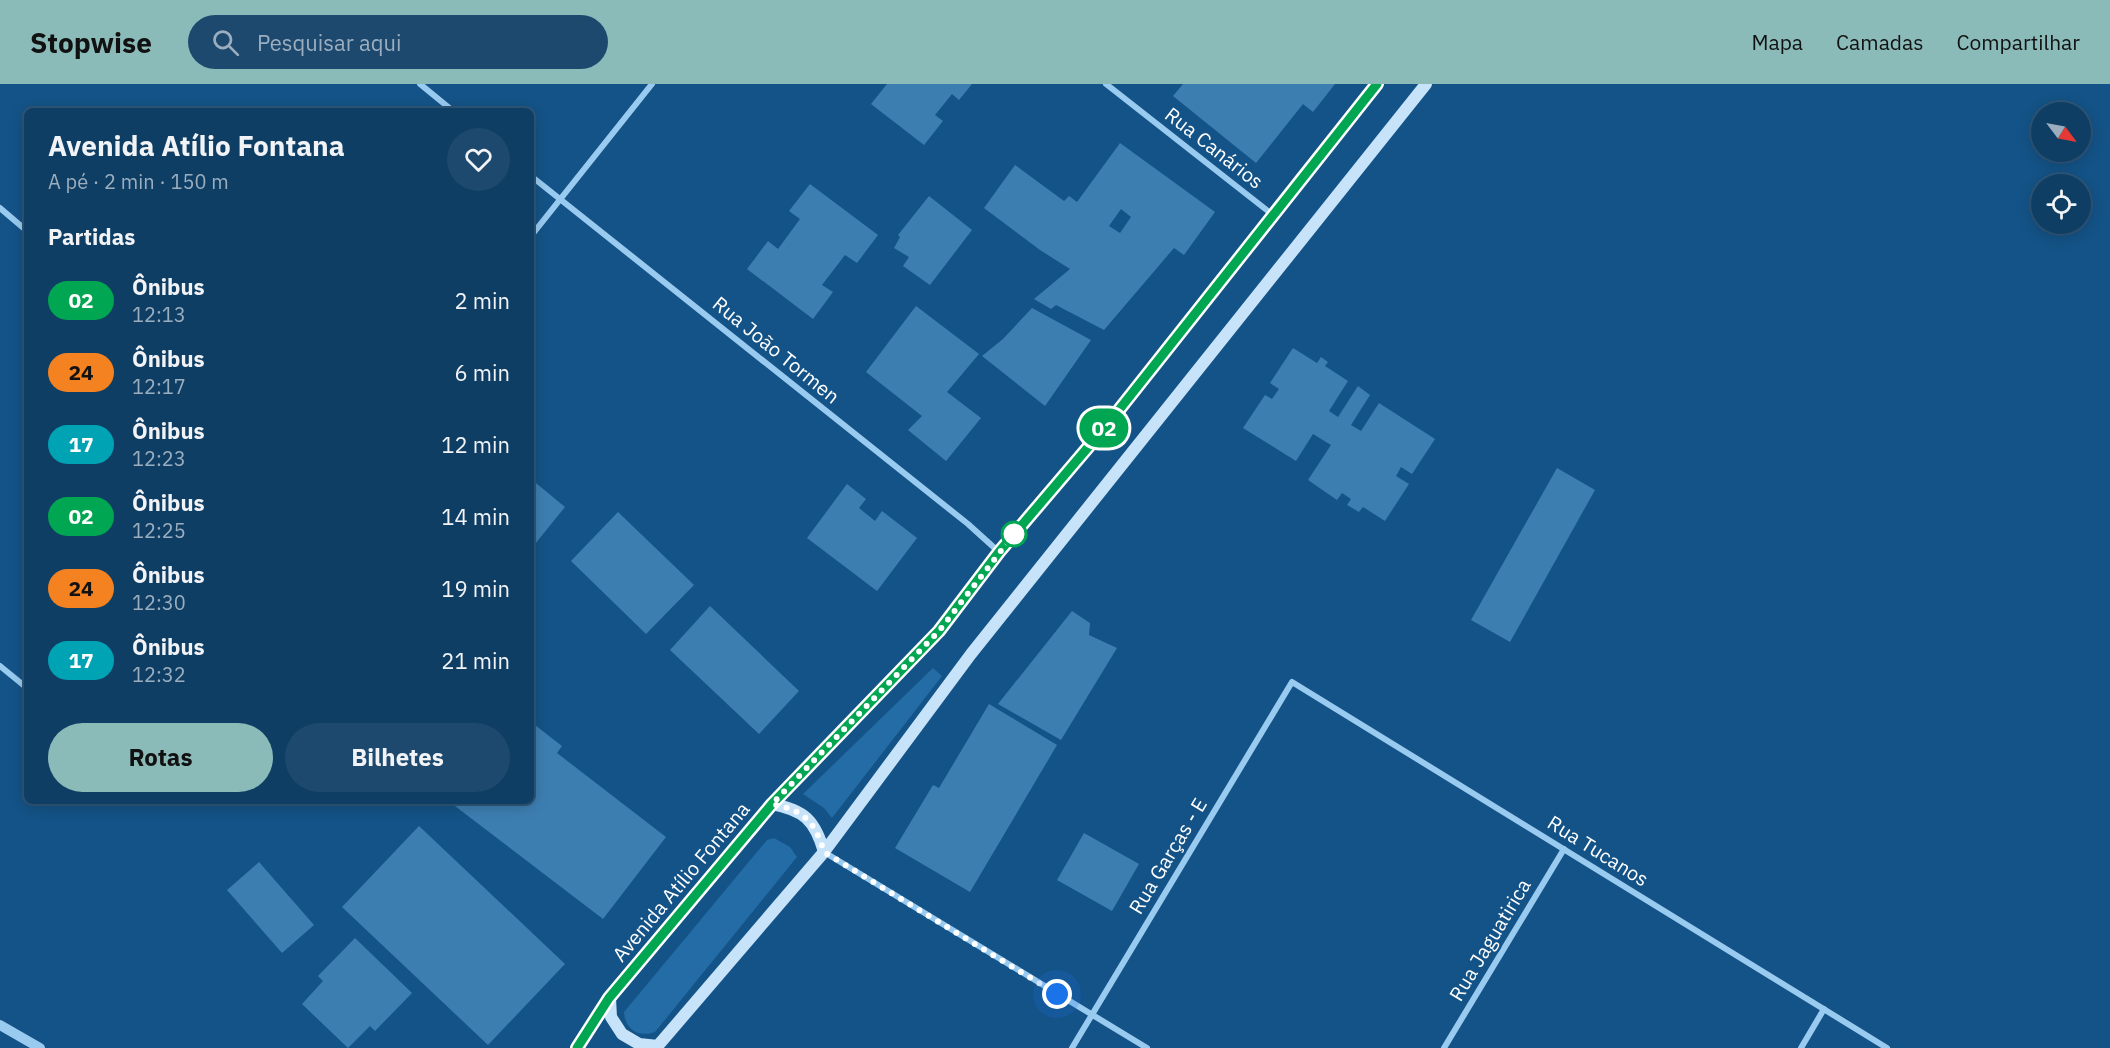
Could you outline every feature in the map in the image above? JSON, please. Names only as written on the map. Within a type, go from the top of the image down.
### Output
[{"type":"main road","name":"Avenida Atílio Fontana","points":[[577,1048],[609,998],[772,804],[939,631],[999,552],[1107,425],[1377,84]]},
{"type":"main road","points":[[609,998],[611,1017],[622,1034],[639,1044],[657,1047],[824,852],[971,654],[1426,84]]},
{"type":"main road","points":[[772,804],[790,808],[806,818],[818,833],[824,852]]},
{"type":"street","points":[[420,84],[449,108]]},
{"type":"street","points":[[534,232],[652,84]]},
{"type":"street","name":"Rua Canários","points":[[1106,84],[1273,215]]},
{"type":"street","name":"Rua João Tormen","points":[[534,178],[968,524],[999,552]]},
{"type":"street","points":[[0,208],[24,228]]},
{"type":"street","points":[[0,666],[24,686]]},
{"type":"street","name":"Rua Tucanos","points":[[1292,682],[1887,1048]]},
{"type":"street","name":"Rua Garças - E","points":[[1072,1048],[1292,682]]},
{"type":"street","name":"Rua Jaguatirica","points":[[1444,1048],[1564,849]]},
{"type":"street","points":[[824,852],[1147,1048]]},
{"type":"street","points":[[1802,1048],[1824,1009]]},
{"type":"street","points":[[0,1025],[40,1048]]},
{"type":"shaded area","points":[[933,668],[942,676],[832,818],[824,808],[803,794]]},
{"type":"shaded area","points":[[774,838],[790,847],[797,857],[655,1032],[643,1034],[634,1031],[627,1023],[624,1012],[767,840]]},
{"type":"building","points":[[887,84],[972,84],[959,100],[952,94],[935,115],[943,121],[924,145],[871,104]]},
{"type":"building","points":[[1183,84],[1335,84],[1313,112],[1303,104],[1256,163],[1173,96]]},
{"type":"building","points":[[1120,143],[1215,212],[1184,255],[1174,248],[1104,330],[1056,305],[1051,309],[1034,299],[1070,269],[1040,250],[984,208],[1015,165],[1064,201],[1069,196],[1077,202]],"holes":[[[1121,209],[1131,217],[1120,233],[1109,226]]]},
{"type":"building","points":[[810,184],[878,235],[857,263],[845,255],[822,285],[833,292],[813,319],[747,269],[768,241],[778,249],[800,219],[789,211]]},
{"type":"building","points":[[929,196],[972,230],[930,285],[903,266],[909,257],[894,248],[900,237],[898,235]]},
{"type":"building","points":[[916,306],[979,354],[947,392],[981,418],[946,461],[908,430],[922,416],[866,372]]},
{"type":"building","points":[[1032,308],[1091,340],[1045,406],[982,356],[1003,339]]},
{"type":"building","points":[[1293,348],[1317,363],[1321,357],[1328,362],[1325,366],[1348,381],[1329,411],[1338,417],[1358,386],[1370,395],[1351,425],[1361,431],[1379,403],[1435,439],[1412,474],[1401,467],[1396,476],[1409,484],[1385,521],[1363,507],[1359,512],[1347,505],[1351,499],[1342,493],[1337,500],[1308,480],[1331,445],[1313,434],[1296,461],[1243,428],[1265,395],[1272,399],[1279,389],[1270,383]]},
{"type":"building","points":[[1557,468],[1595,490],[1510,642],[1471,620]]},
{"type":"building","points":[[534,481],[565,507],[534,545]]},
{"type":"building","points":[[847,484],[866,499],[859,508],[875,521],[882,511],[917,538],[877,591],[807,538]]},
{"type":"building","points":[[618,512],[694,585],[646,634],[571,561]]},
{"type":"building","points":[[710,606],[799,691],[759,734],[670,650]]},
{"type":"building","points":[[1072,611],[1090,623],[1089,635],[1117,648],[1061,740],[998,704]]},
{"type":"building","points":[[989,704],[1057,745],[970,892],[895,848],[933,785],[939,788]]},
{"type":"building","points":[[534,724],[562,746],[557,753],[666,837],[603,919],[452,804],[534,804]]},
{"type":"building","points":[[419,826],[565,964],[488,1045],[342,907]]},
{"type":"building","points":[[1084,833],[1139,864],[1112,911],[1057,880]]},
{"type":"building","points":[[259,862],[314,925],[282,953],[227,890]]},
{"type":"building","points":[[355,938],[412,993],[375,1031],[370,1026],[348,1048],[302,1004],[323,981],[318,976]]},
{"type":"bus line","name":"02","points":[[577,1048],[609,998],[772,804],[939,631],[999,552],[1107,425],[1377,84]]},
{"type":"route","points":[[1014,534],[939,631],[772,804],[790,808],[806,818],[818,833],[824,852],[1057,994]]}]
